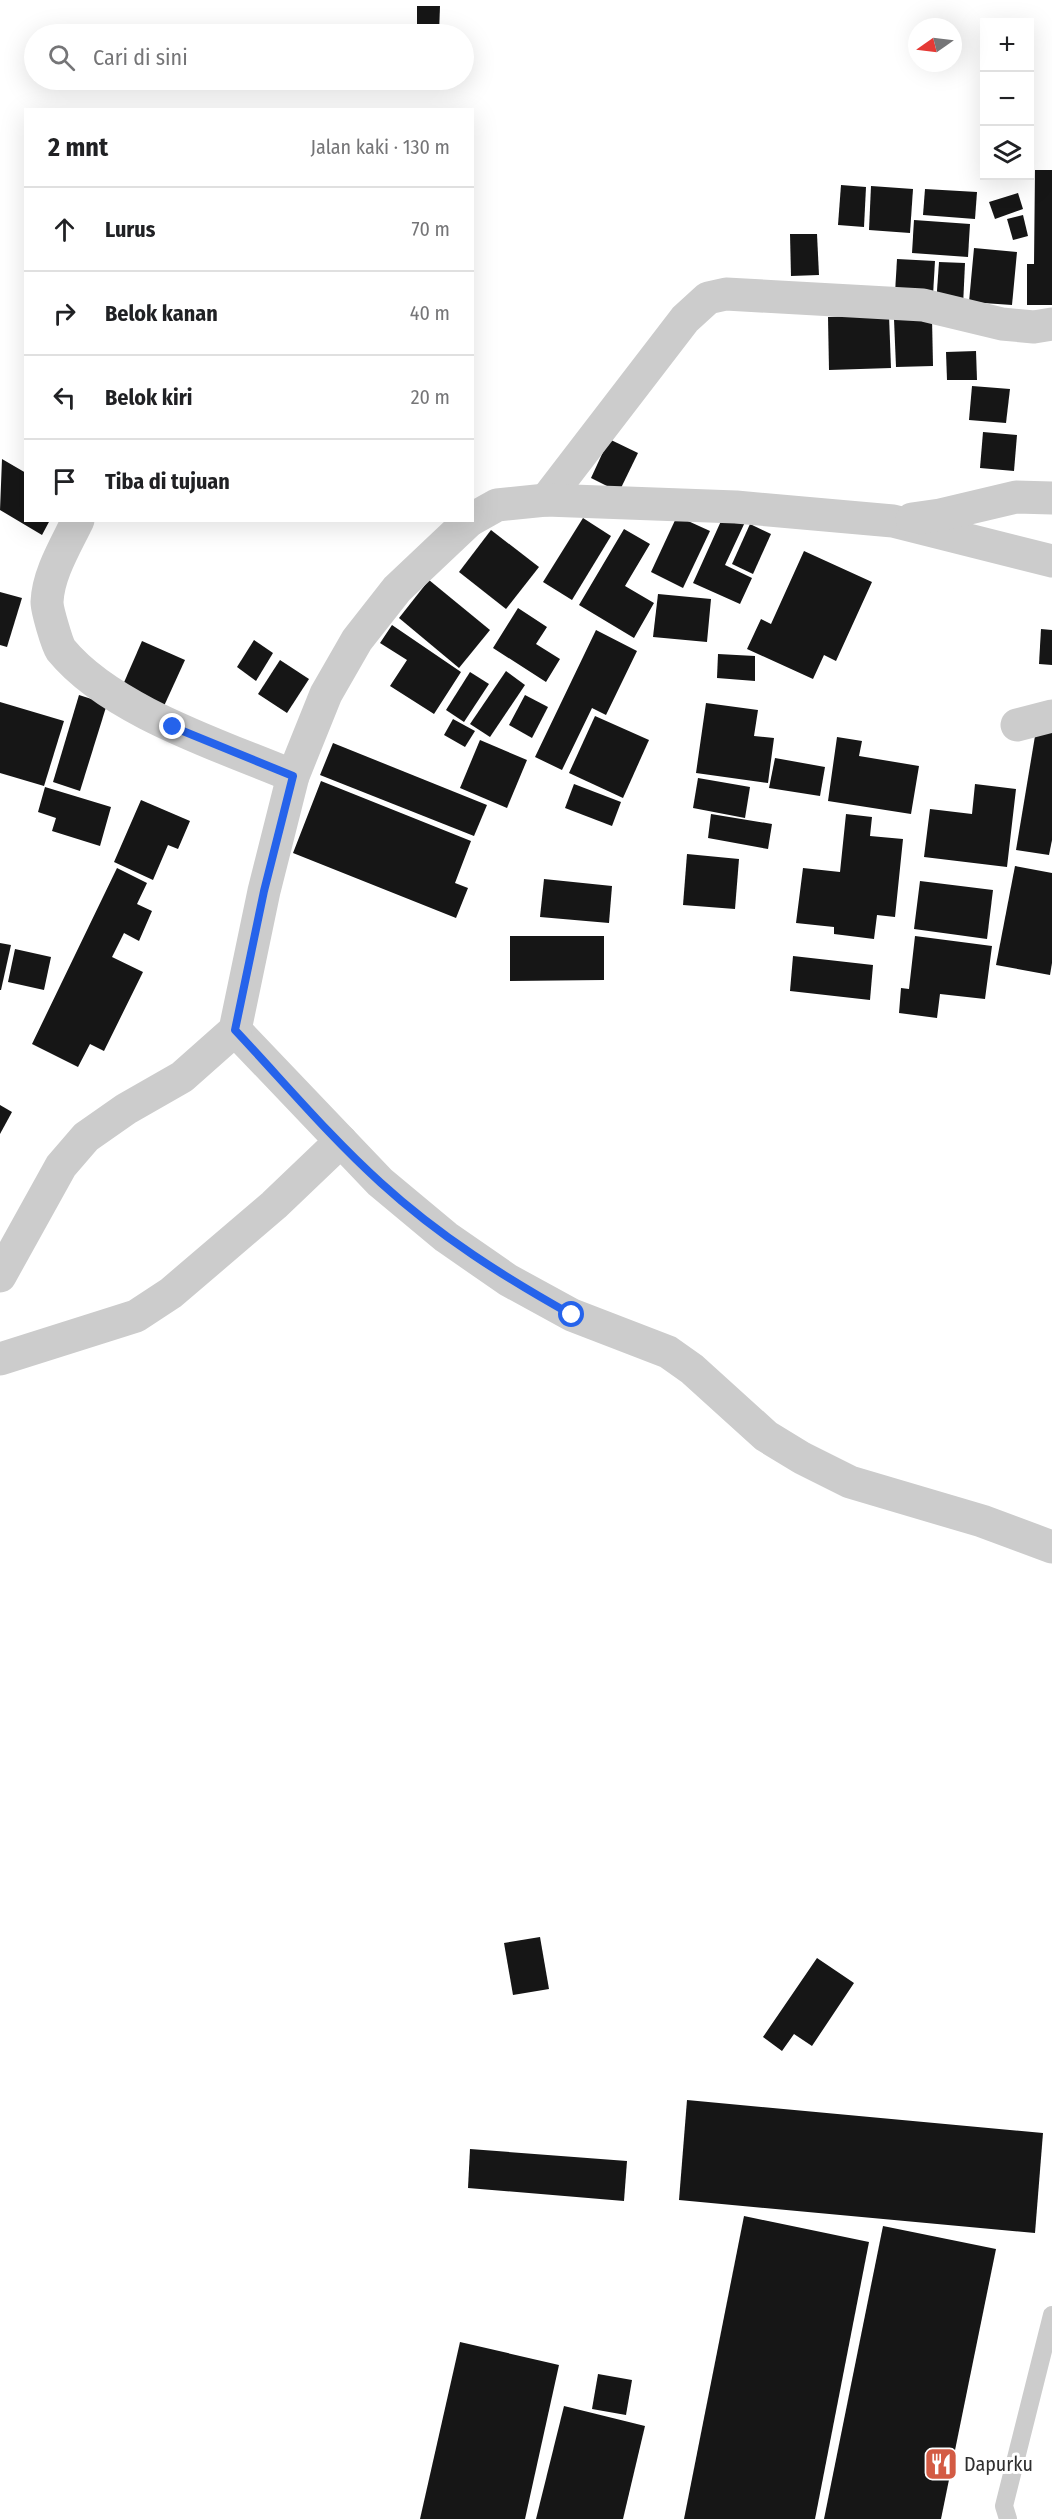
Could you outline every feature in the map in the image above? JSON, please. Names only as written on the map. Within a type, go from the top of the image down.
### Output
[{"type":"street","points":[[546,500],[614,414],[668,340],[708,298],[726,294],[923,305],[1002,324],[1034,327],[1052,324]]},
{"type":"street","points":[[892,521],[940,515],[1016,497],[1052,498]]},
{"type":"street","points":[[474,518],[497,506],[546,500],[695,504],[892,521],[1052,561]]},
{"type":"street","points":[[77,522],[56,567],[47,602],[59,648],[94,682],[173,727],[293,776]]},
{"type":"street","points":[[0,1276],[61,1166],[86,1137],[126,1109],[182,1077],[235,1030],[264,891],[293,776],[326,694],[357,640],[398,589],[469,522]]},
{"type":"street","points":[[1017,725],[1052,716]]},
{"type":"street","points":[[235,1030],[380,1182],[446,1237],[490,1268],[572,1315],[668,1352],[692,1369],[766,1436],[802,1458],[850,1482],[982,1521],[1052,1547]]},
{"type":"street","points":[[0,1359],[136,1316],[188,1278],[274,1204],[341,1141]]},
{"type":"lane","points":[[1008,2519],[1004,2506],[1052,2315]]},
{"type":"building","points":[[417,6],[440,6],[439,24],[417,24]]},
{"type":"building","points":[[1035,170],[1052,170],[1052,305],[1027,305],[1027,264],[1034,264]]},
{"type":"building","points":[[841,185],[866,187],[864,227],[838,225]]},
{"type":"building","points":[[871,186],[913,189],[910,233],[869,230]]},
{"type":"building","points":[[925,189],[977,192],[975,219],[923,215]]},
{"type":"building","points":[[1018,193],[1023,209],[995,219],[989,202]]},
{"type":"building","points":[[1023,215],[1028,236],[1013,240],[1007,219]]},
{"type":"building","points":[[914,220],[970,224],[968,257],[912,253]]},
{"type":"building","points":[[790,234],[817,234],[819,275],[791,276]]},
{"type":"building","points":[[974,248],[1017,252],[1012,305],[969,302]]},
{"type":"building","points":[[897,259],[935,261],[933,295],[895,293]]},
{"type":"building","points":[[939,262],[965,263],[963,306],[936,305]]},
{"type":"building","points":[[889,315],[891,368],[829,370],[828,317]]},
{"type":"building","points":[[932,318],[933,366],[896,367],[894,319]]},
{"type":"building","points":[[976,351],[977,380],[947,380],[946,352]]},
{"type":"building","points":[[972,386],[1010,389],[1006,423],[969,420]]},
{"type":"building","points":[[983,432],[1017,435],[1014,471],[980,468]]},
{"type":"building","points":[[609,439],[638,453],[619,492],[591,478]]},
{"type":"building","points":[[2,459],[24,472],[24,522],[49,522],[42,535],[0,510]]},
{"type":"building","points":[[726,510],[746,520],[725,565],[752,578],[740,604],[693,583]]},
{"type":"building","points":[[677,516],[710,531],[683,588],[651,572]]},
{"type":"building","points":[[583,518],[611,536],[572,600],[543,582]]},
{"type":"building","points":[[750,524],[771,534],[753,574],[732,564]]},
{"type":"building","points":[[624,529],[650,544],[625,586],[654,603],[634,638],[579,605]]},
{"type":"building","points":[[491,530],[539,567],[506,609],[459,572]]},
{"type":"building","points":[[804,551],[872,582],[836,661],[824,655],[813,679],[747,649],[761,619],[771,624]]},
{"type":"building","points":[[429,580],[490,630],[459,668],[399,618]]},
{"type":"building","points":[[0,592],[22,598],[7,647],[0,645]]},
{"type":"building","points":[[658,594],[711,599],[707,642],[653,637]]},
{"type":"building","points":[[518,608],[547,627],[536,644],[560,659],[546,682],[493,648]]},
{"type":"building","points":[[392,625],[461,672],[434,714],[390,686],[407,660],[380,643]]},
{"type":"building","points":[[1041,629],[1052,630],[1052,665],[1039,664]]},
{"type":"building","points":[[596,630],[637,651],[606,715],[592,708],[562,770],[535,757]]},
{"type":"building","points":[[254,640],[273,653],[256,681],[237,667]]},
{"type":"building","points":[[142,641],[185,660],[164,706],[122,687]]},
{"type":"building","points":[[718,654],[755,656],[755,681],[717,678]]},
{"type":"building","points":[[280,660],[309,679],[287,713],[258,694]]},
{"type":"building","points":[[506,671],[525,685],[490,737],[470,724]]},
{"type":"building","points":[[470,672],[489,684],[464,722],[446,710]]},
{"type":"building","points":[[79,695],[107,704],[80,791],[53,782]]},
{"type":"building","points":[[525,695],[548,707],[532,738],[509,725]]},
{"type":"building","points":[[0,702],[64,721],[44,786],[0,773]]},
{"type":"building","points":[[706,703],[758,710],[754,736],[774,738],[768,783],[696,773]]},
{"type":"building","points":[[595,716],[649,740],[623,798],[569,773]]},
{"type":"building","points":[[453,719],[475,731],[465,747],[444,735]]},
{"type":"building","points":[[1036,730],[1052,732],[1052,840],[1049,855],[1016,850]]},
{"type":"building","points":[[837,737],[862,741],[859,756],[919,766],[911,814],[828,801]]},
{"type":"building","points":[[480,740],[527,760],[507,808],[460,788]]},
{"type":"building","points":[[333,743],[487,805],[474,836],[320,775]]},
{"type":"building","points":[[775,758],[825,767],[820,796],[769,788]]},
{"type":"building","points":[[698,778],[750,787],[745,818],[693,808]]},
{"type":"building","points":[[321,781],[471,841],[455,883],[468,888],[456,918],[293,853]]},
{"type":"building","points":[[574,784],[621,802],[612,826],[565,808]]},
{"type":"building","points":[[975,784],[1016,789],[1007,867],[924,857],[930,809],[972,814]]},
{"type":"building","points":[[45,787],[111,807],[100,846],[52,831],[56,818],[38,812]]},
{"type":"building","points":[[141,800],[190,821],[178,849],[168,845],[153,880],[114,862]]},
{"type":"building","points":[[711,814],[772,824],[768,849],[708,838]]},
{"type":"building","points":[[846,814],[872,817],[870,836],[903,839],[895,917],[877,915],[874,939],[834,934],[834,927],[796,923],[803,868],[840,872]]},
{"type":"building","points":[[687,854],[739,859],[735,909],[683,905]]},
{"type":"building","points":[[1015,866],[1052,873],[1050,975],[996,965]]},
{"type":"building","points":[[117,868],[147,883],[137,904],[152,911],[139,941],[124,933],[112,957],[143,972],[104,1051],[90,1044],[78,1067],[32,1044]]},
{"type":"building","points":[[544,879],[612,886],[609,923],[540,917]]},
{"type":"building","points":[[920,881],[993,890],[987,939],[914,929]]},
{"type":"building","points":[[510,936],[604,936],[604,980],[510,981]]},
{"type":"building","points":[[915,936],[992,946],[985,999],[940,994],[937,1018],[899,1013],[901,988],[909,989]]},
{"type":"building","points":[[0,943],[11,945],[1,990],[0,990]]},
{"type":"building","points":[[15,949],[51,957],[44,990],[8,982]]},
{"type":"building","points":[[793,956],[873,965],[870,1000],[790,991]]},
{"type":"building","points":[[0,1105],[12,1112],[0,1134]]},
{"type":"building","points":[[540,1937],[549,1989],[513,1995],[504,1943]]},
{"type":"building","points":[[817,1958],[854,1983],[812,2046],[794,2034],[782,2051],[763,2037]]},
{"type":"building","points":[[687,2100],[1043,2133],[1035,2233],[679,2200]]},
{"type":"building","points":[[470,2149],[627,2161],[624,2201],[468,2188]]},
{"type":"building","points":[[744,2216],[869,2242],[815,2519],[684,2519]]},
{"type":"building","points":[[883,2226],[996,2249],[941,2519],[824,2519]]},
{"type":"building","points":[[460,2342],[559,2365],[525,2519],[420,2519]]},
{"type":"building","points":[[598,2374],[632,2380],[626,2415],[592,2409]]},
{"type":"building","points":[[564,2406],[645,2426],[623,2519],[536,2519]]},
{"type":"place","name":"Dapurku","points":[[941,2464]]},
{"type":"route","points":[[173,727],[293,776],[264,891],[235,1030],[380,1182],[446,1237],[508,1280],[572,1315]]}]
